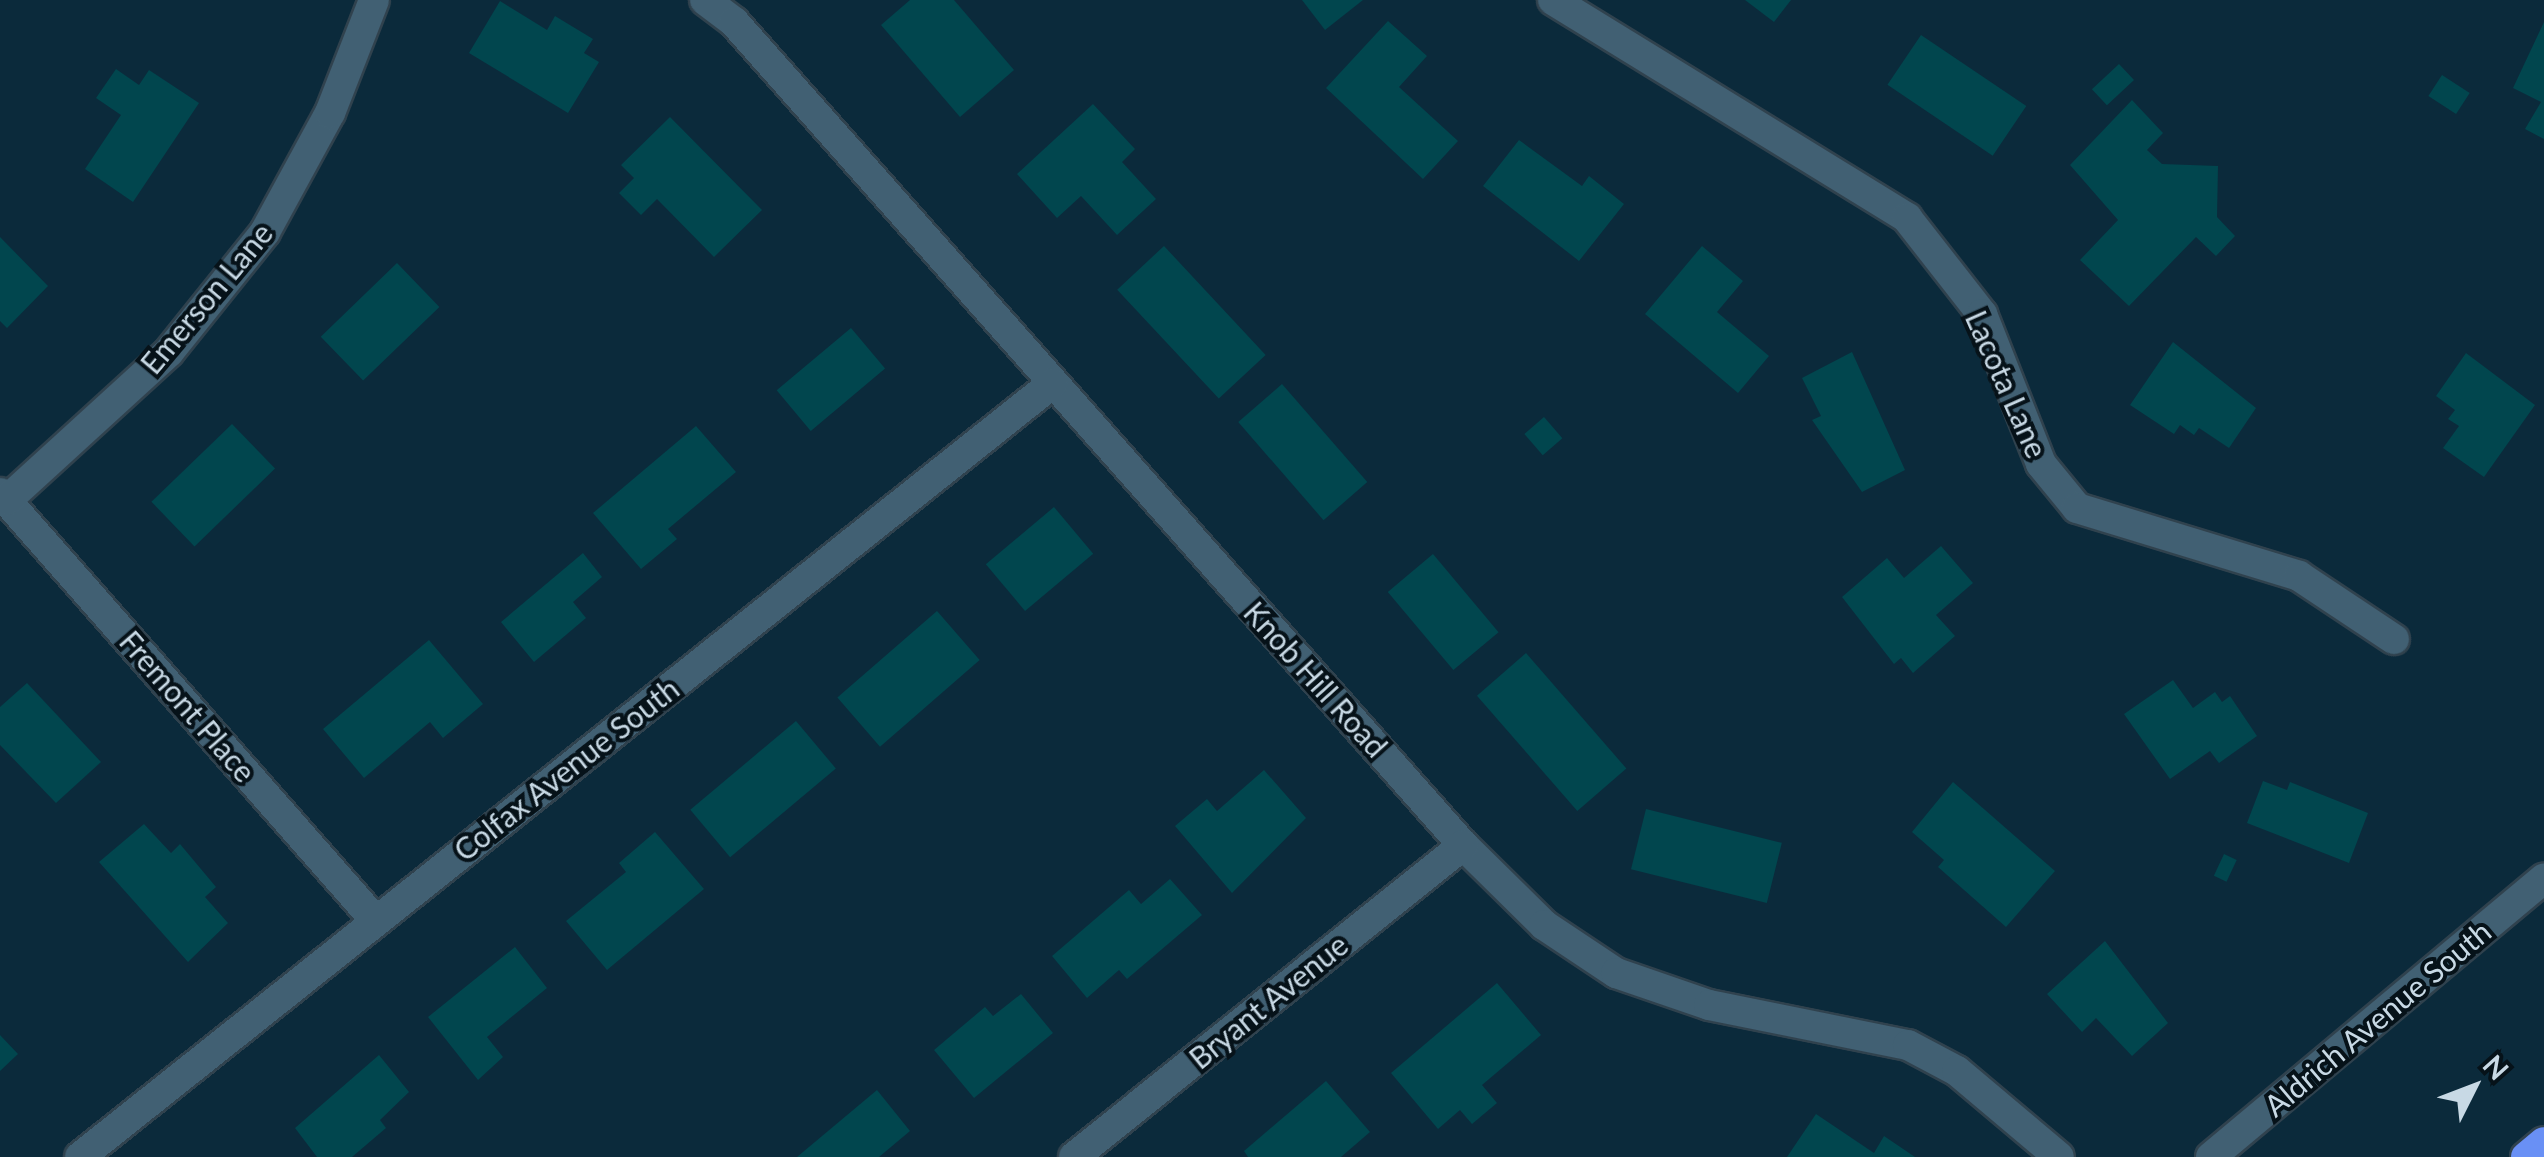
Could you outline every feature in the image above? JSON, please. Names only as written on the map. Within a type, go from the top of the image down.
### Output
[{"type":"highway","points":[[2526,1157],[2544,1142]]},
{"type":"street","name":"Emerson Lane","points":[[3,497],[169,352],[266,232],[330,113],[374,0]]},
{"type":"street","name":"Knob Hill Road","points":[[706,0],[1054,383],[1463,845],[1544,925],[1616,973],[1710,1005],[1908,1044],[1957,1071],[2059,1157]]},
{"type":"street","name":"Lacota Lane","points":[[1554,0],[1907,218],[1982,314],[2041,464],[2077,508],[2299,576],[2394,639]]},
{"type":"street","name":"Colfax Avenue South","points":[[80,1157],[1054,383]]},
{"type":"street","name":"Fremont Place","points":[[3,497],[375,920]]},
{"type":"street","name":"Bryant Avenue","points":[[1074,1157],[1463,845]]},
{"type":"street","name":"Aldrich Avenue South","points":[[2211,1157],[2544,878]]},
{"type":"building","points":[[910,0],[954,0],[1014,70],[960,117],[881,25]]},
{"type":"building","points":[[1302,0],[1363,0],[1325,30]]},
{"type":"building","points":[[1745,0],[1791,0],[1774,22]]},
{"type":"building","points":[[500,1],[547,30],[555,16],[593,39],[584,53],[599,62],[568,113],[469,53]]},
{"type":"building","points":[[1388,21],[1427,56],[1399,87],[1458,141],[1423,179],[1326,88]]},
{"type":"building","points":[[2544,22],[2544,139],[2525,129],[2541,102],[2513,88]]},
{"type":"building","points":[[1921,35],[2026,106],[1993,156],[1887,85]]},
{"type":"building","points":[[2119,64],[2134,80],[2107,105],[2092,89]]},
{"type":"building","points":[[116,69],[139,85],[149,70],[199,103],[133,202],[85,169],[121,115],[96,98]]},
{"type":"building","points":[[2442,75],[2470,93],[2456,114],[2428,96]]},
{"type":"building","points":[[2132,100],[2163,133],[2147,150],[2162,164],[2218,166],[2217,217],[2235,236],[2216,256],[2196,237],[2129,306],[2080,260],[2118,220],[2070,165]]},
{"type":"building","points":[[1093,104],[1135,149],[1122,162],[1156,199],[1117,235],[1081,196],[1057,218],[1017,174]]},
{"type":"building","points":[[670,117],[762,210],[714,257],[657,199],[641,215],[619,193],[634,178],[621,165]]},
{"type":"building","points":[[1519,140],[1582,186],[1589,176],[1624,204],[1579,261],[1483,186]]},
{"type":"building","points":[[0,237],[48,286],[7,328],[0,321]]},
{"type":"building","points":[[1164,246],[1266,355],[1219,399],[1117,290]]},
{"type":"building","points":[[1702,246],[1743,281],[1717,312],[1769,356],[1738,393],[1645,314]]},
{"type":"building","points":[[397,263],[439,307],[363,381],[321,337]]},
{"type":"building","points":[[851,328],[885,369],[811,431],[777,390]]},
{"type":"building","points":[[2173,342],[2256,408],[2229,448],[2199,428],[2194,435],[2180,425],[2174,434],[2130,405]]},
{"type":"building","points":[[1852,352],[1905,470],[1862,492],[1812,420],[1821,416],[1802,378]]},
{"type":"building","points":[[2466,353],[2535,405],[2484,477],[2443,448],[2459,426],[2448,419],[2455,410],[2436,396]]},
{"type":"building","points":[[1282,384],[1367,482],[1324,520],[1238,422]]},
{"type":"building","points":[[1544,417],[1562,438],[1543,455],[1524,434]]},
{"type":"building","points":[[232,424],[275,469],[195,546],[151,502]]},
{"type":"building","points":[[696,426],[736,472],[668,529],[677,539],[641,569],[593,513]]},
{"type":"building","points":[[1054,507],[1093,554],[1025,611],[986,564]]},
{"type":"building","points":[[1941,546],[1973,583],[1936,615],[1955,636],[1913,673],[1901,658],[1894,664],[1842,597],[1887,558],[1904,578]]},
{"type":"building","points":[[583,553],[602,577],[573,602],[586,618],[534,662],[501,622]]},
{"type":"building","points":[[1433,554],[1499,632],[1453,670],[1388,592]]},
{"type":"building","points":[[937,611],[980,660],[880,747],[837,698]]},
{"type":"building","points":[[429,640],[483,704],[443,738],[430,722],[364,778],[323,729]]},
{"type":"building","points":[[1526,653],[1626,768],[1577,811],[1477,696]]},
{"type":"building","points":[[2173,680],[2193,708],[2215,692],[2222,702],[2230,696],[2257,736],[2219,763],[2210,751],[2170,779],[2124,714]]},
{"type":"building","points":[[27,683],[101,762],[56,803],[0,745],[0,707]]},
{"type":"building","points":[[796,721],[836,768],[730,857],[690,810]]},
{"type":"building","points":[[1264,770],[1306,818],[1232,893],[1175,826],[1207,799],[1217,811]]},
{"type":"building","points":[[2263,781],[2287,790],[2290,782],[2368,813],[2349,863],[2247,823]]},
{"type":"building","points":[[1953,782],[2055,871],[2006,927],[1938,867],[1944,860],[1912,832]]},
{"type":"building","points":[[1646,809],[1782,843],[1767,903],[1631,869]]},
{"type":"building","points":[[144,824],[171,853],[180,844],[216,887],[205,897],[228,923],[188,962],[99,862]]},
{"type":"building","points":[[655,832],[704,889],[607,970],[566,921],[626,872],[619,863]]},
{"type":"building","points":[[2224,854],[2237,860],[2227,882],[2214,876]]},
{"type":"building","points":[[1170,879],[1202,915],[1127,979],[1119,970],[1087,998],[1052,956],[1129,890],[1141,904]]},
{"type":"building","points":[[2105,941],[2168,1023],[2132,1056],[2096,1018],[2082,1032],[2047,994]]},
{"type":"building","points":[[515,947],[547,988],[487,1037],[503,1057],[478,1080],[428,1017]]},
{"type":"building","points":[[1497,983],[1541,1035],[1482,1085],[1497,1103],[1472,1124],[1460,1110],[1438,1129],[1391,1073]]},
{"type":"building","points":[[1021,994],[1053,1033],[974,1098],[934,1050],[985,1007],[993,1016]]},
{"type":"building","points":[[0,1035],[18,1054],[0,1071]]},
{"type":"building","points":[[379,1055],[409,1092],[380,1120],[386,1128],[352,1157],[317,1157],[295,1128]]},
{"type":"building","points":[[1326,1081],[1370,1132],[1341,1157],[1248,1157],[1244,1151]]},
{"type":"building","points":[[877,1090],[910,1131],[879,1157],[797,1157]]},
{"type":"building","points":[[1816,1114],[1874,1153],[1884,1136],[1915,1157],[1787,1157]]}]
